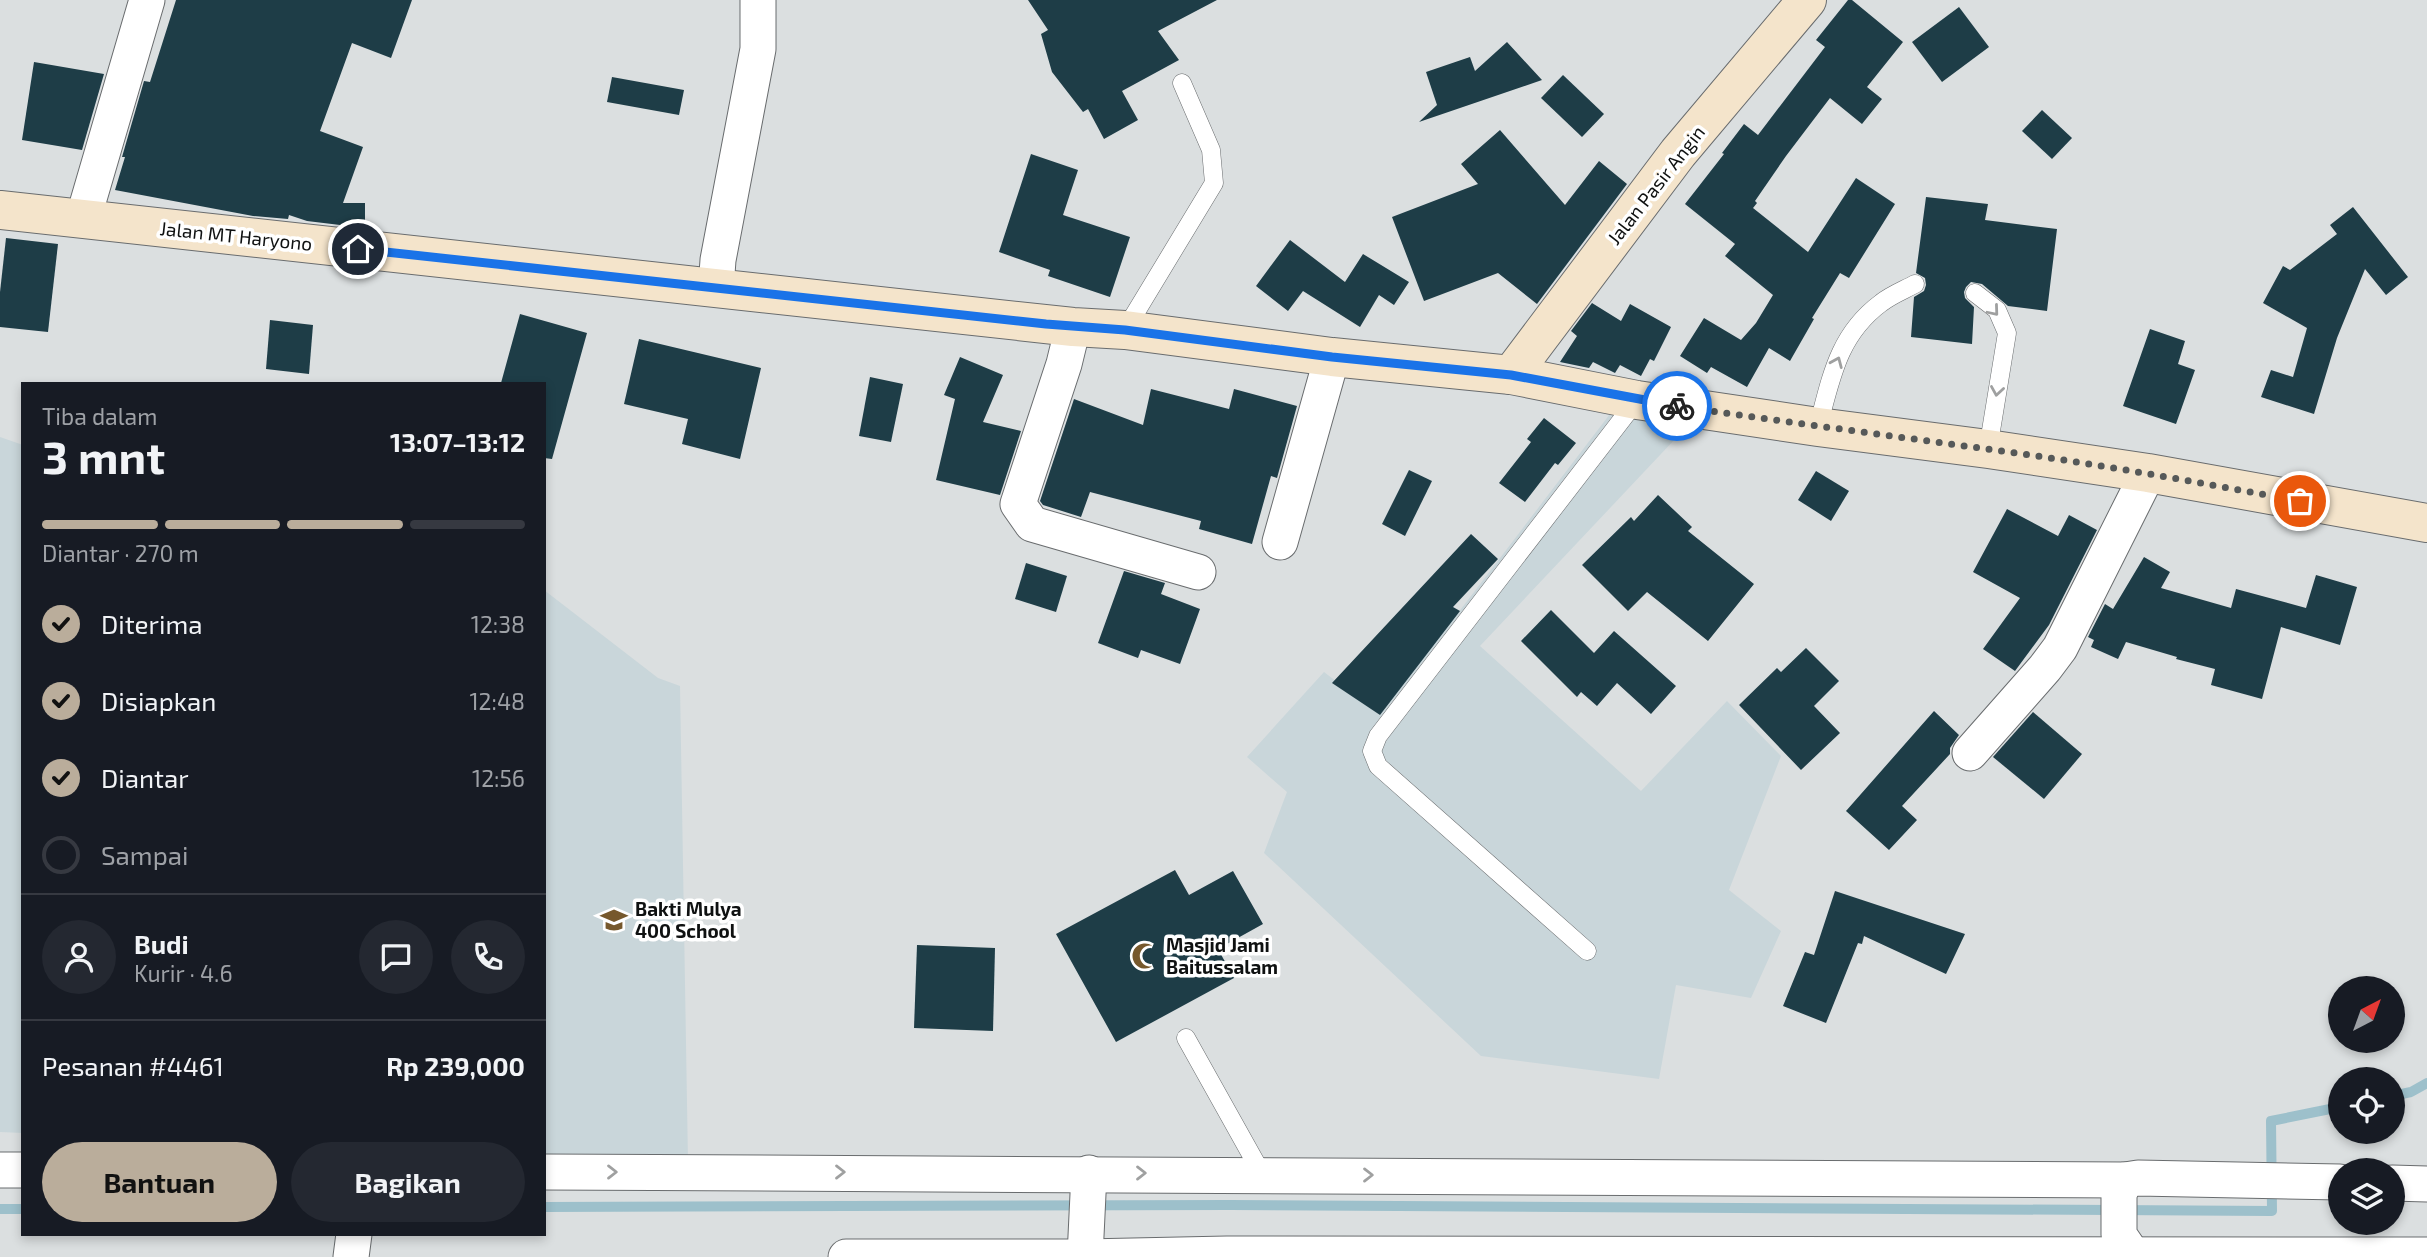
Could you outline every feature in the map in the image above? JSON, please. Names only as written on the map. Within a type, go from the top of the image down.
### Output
[{"type":"main road","name":"Jalan Pasir Angin","points":[[1511,375],[1678,153],[1807,0]]},
{"type":"main road","name":"Jalan MT Haryono","points":[[0,210],[1073,327],[1125,330],[1332,357],[1511,375],[1637,400],[2148,473],[2427,523]]},
{"type":"street","points":[[83,219],[147,0]]},
{"type":"street","points":[[716,288],[718,260],[758,49],[758,0]]},
{"type":"street","points":[[1073,327],[1064,364],[1018,504],[1032,524],[1198,572]]},
{"type":"street","points":[[1280,542],[1332,357]]},
{"type":"street","points":[[1970,753],[2060,648],[2148,473]]},
{"type":"street","points":[[0,1170],[21,1170]]},
{"type":"street","points":[[546,1172],[1088,1182],[1262,1174],[2122,1187],[2138,1178],[2328,1182]]},
{"type":"street","points":[[1086,1243],[1088,1182]]},
{"type":"street","points":[[2405,1183],[2427,1184]]},
{"type":"street","points":[[2122,1187],[2125,1245]]},
{"type":"street","points":[[846,1257],[1086,1243],[1227,1254],[2125,1245],[2427,1255]]},
{"type":"lane","points":[[1125,330],[1214,183],[1212,150],[1182,83]]},
{"type":"lane","points":[[1818,427],[1834,367],[1852,330],[1882,302],[1915,284]]},
{"type":"lane","points":[[1975,293],[1997,310],[2007,333],[1988,449]]},
{"type":"lane","points":[[1587,951],[1378,766],[1372,751],[1378,736],[1637,400]]},
{"type":"lane","points":[[1186,1038],[1262,1174]]},
{"type":"shaded area","points":[[1613,410],[1693,420],[1480,646],[1641,791],[1727,701],[1781,756],[1729,890],[1781,931],[1751,998],[1676,985],[1659,1079],[1481,1056],[1264,853],[1287,792],[1247,757],[1324,672],[1380,715]]},
{"type":"shaded area","points":[[0,437],[21,444],[21,1133],[0,1132]]},
{"type":"shaded area","name":"Bakti Mulya 400 School","points":[[546,592],[658,678],[680,686],[688,1162],[546,1154]]},
{"type":"building","points":[[176,0],[412,0],[391,58],[352,43],[320,131],[363,147],[343,203],[365,203],[365,228],[307,221],[289,215],[288,219],[253,216],[115,190],[144,81],[150,82]]},
{"type":"building","points":[[1028,0],[1217,0],[1158,31],[1179,60],[1122,91],[1138,120],[1104,139],[1088,109],[1083,112],[1052,72],[1041,34],[1048,30]]},
{"type":"building","points":[[1848,0],[1852,0],[1903,42],[1867,87],[1882,99],[1862,124],[1830,98],[1786,156],[1753,208],[1808,252],[1856,178],[1895,204],[1849,278],[1840,273],[1812,318],[1814,319],[1790,361],[1769,348],[1747,387],[1711,367],[1707,373],[1680,356],[1704,318],[1741,340],[1756,323],[1773,295],[1725,256],[1735,244],[1685,204],[1744,124],[1758,135],[1825,47],[1816,40]]},
{"type":"building","points":[[1959,7],[1989,47],[1942,82],[1912,42]]},
{"type":"building","points":[[1507,42],[1542,80],[1419,122],[1437,105],[1426,72],[1470,57],[1475,71]]},
{"type":"building","points":[[34,62],[104,74],[82,150],[22,140]]},
{"type":"building","points":[[1563,75],[1604,114],[1582,137],[1541,98]]},
{"type":"building","points":[[612,77],[684,90],[679,115],[607,102]]},
{"type":"building","points":[[2042,110],[2072,138],[2052,159],[2022,131]]},
{"type":"building","points":[[1500,130],[1565,205],[1599,161],[1627,184],[1537,304],[1498,273],[1424,301],[1392,217],[1478,184],[1461,164]]},
{"type":"building","points":[[1031,154],[1078,170],[1063,215],[1130,237],[1110,297],[1048,276],[1050,270],[999,252]]},
{"type":"building","points":[[1926,197],[1988,204],[1985,220],[2057,229],[2047,311],[2008,306],[1982,284],[1971,282],[1964,292],[1965,298],[1974,307],[1972,344],[1911,337],[1914,297],[1924,291],[1926,285],[1925,278],[1916,273]]},
{"type":"building","points":[[2353,207],[2408,277],[2386,295],[2365,269],[2337,338],[2314,414],[2261,397],[2271,370],[2293,377],[2307,328],[2263,303],[2283,266],[2290,270],[2337,234],[2330,225]]},
{"type":"building","points":[[6,238],[58,244],[48,332],[0,327],[0,292]]},
{"type":"building","points":[[1290,240],[1345,282],[1363,254],[1409,282],[1394,305],[1379,295],[1360,327],[1303,291],[1288,311],[1256,286]]},
{"type":"building","points":[[1592,303],[1621,321],[1630,304],[1671,327],[1654,361],[1650,359],[1641,376],[1620,365],[1615,373],[1593,362],[1589,368],[1560,362],[1577,336],[1571,331]]},
{"type":"building","points":[[520,314],[587,333],[552,459],[546,458],[546,382],[501,382]]},
{"type":"building","points":[[270,320],[313,325],[309,374],[266,369]]},
{"type":"building","points":[[2150,329],[2185,341],[2178,364],[2195,370],[2176,424],[2123,406]]},
{"type":"building","points":[[639,339],[761,368],[740,459],[682,444],[688,419],[624,404]]},
{"type":"building","points":[[960,357],[1003,375],[983,422],[1021,431],[1000,495],[936,480],[955,399],[944,395]]},
{"type":"building","points":[[870,377],[903,384],[891,442],[859,436]]},
{"type":"building","points":[[1151,389],[1229,409],[1234,389],[1297,406],[1277,478],[1271,476],[1252,544],[1199,529],[1201,521],[1090,492],[1081,517],[1043,505],[1040,501],[1074,399],[1143,425]]},
{"type":"building","points":[[1544,418],[1576,443],[1558,465],[1555,463],[1525,502],[1499,483],[1531,442],[1527,439]]},
{"type":"building","points":[[1409,470],[1432,481],[1405,536],[1382,524]]},
{"type":"building","points":[[1816,471],[1849,491],[1831,521],[1798,500]]},
{"type":"building","points":[[1658,495],[1692,527],[1688,531],[1754,584],[1708,641],[1647,592],[1628,611],[1582,565],[1631,517],[1634,521]]},
{"type":"building","points":[[2007,509],[2058,536],[2069,515],[2097,530],[2049,625],[2015,671],[1983,649],[2020,598],[1973,572]]},
{"type":"building","points":[[1471,534],[1498,559],[1453,607],[1460,611],[1380,715],[1332,683]]},
{"type":"building","points":[[2144,557],[2170,572],[2161,588],[2231,608],[2236,589],[2306,608],[2316,575],[2357,587],[2340,645],[2281,627],[2262,699],[2211,685],[2215,669],[2176,659],[2177,657],[2126,642],[2118,659],[2091,647],[2094,640],[2088,637],[2105,604],[2113,609]]},
{"type":"building","points":[[1026,563],[1067,576],[1056,612],[1015,599]]},
{"type":"building","points":[[1124,571],[1165,583],[1161,594],[1200,609],[1180,664],[1141,650],[1138,658],[1098,643]]},
{"type":"building","points":[[1551,610],[1594,653],[1614,631],[1676,686],[1651,714],[1617,683],[1597,706],[1581,692],[1577,697],[1521,641]]},
{"type":"building","points":[[1806,648],[1839,681],[1814,706],[1840,733],[1801,770],[1739,705],[1777,668],[1781,672]]},
{"type":"building","points":[[1934,711],[1959,735],[1950,748],[1950,754],[1902,806],[1917,820],[1889,850],[1846,811]]},
{"type":"building","points":[[2033,712],[2082,754],[2044,799],[1993,757]]},
{"type":"building","name":"Masjid Jami Baitussalam","points":[[1175,870],[1189,895],[1233,871],[1263,924],[1218,949],[1234,978],[1116,1042],[1056,934]]},
{"type":"building","points":[[1835,891],[1965,934],[1946,974],[1864,936],[1862,944],[1858,943],[1826,1023],[1783,1006],[1805,952],[1814,955]]},
{"type":"building","points":[[917,945],[995,948],[993,1031],[914,1028]]},
{"type":"waterway","points":[[2405,1093],[2427,1083]]},
{"type":"waterway","points":[[546,1207],[1230,1205],[2272,1211],[2271,1121],[2328,1109]]},
{"type":"waterway","points":[[0,1209],[21,1209]]},
{"type":"way so far","points":[[1677,406],[2148,473],[2300,501]]},
{"type":"place","name":"Bakti Mulya 400 School","points":[[614,920]]},
{"type":"place","name":"Masjid Jami Baitussalam","points":[[1145,956]]},
{"type":"route","points":[[358,249],[1046,324],[1125,330],[1332,357],[1511,375],[1677,406]]}]
